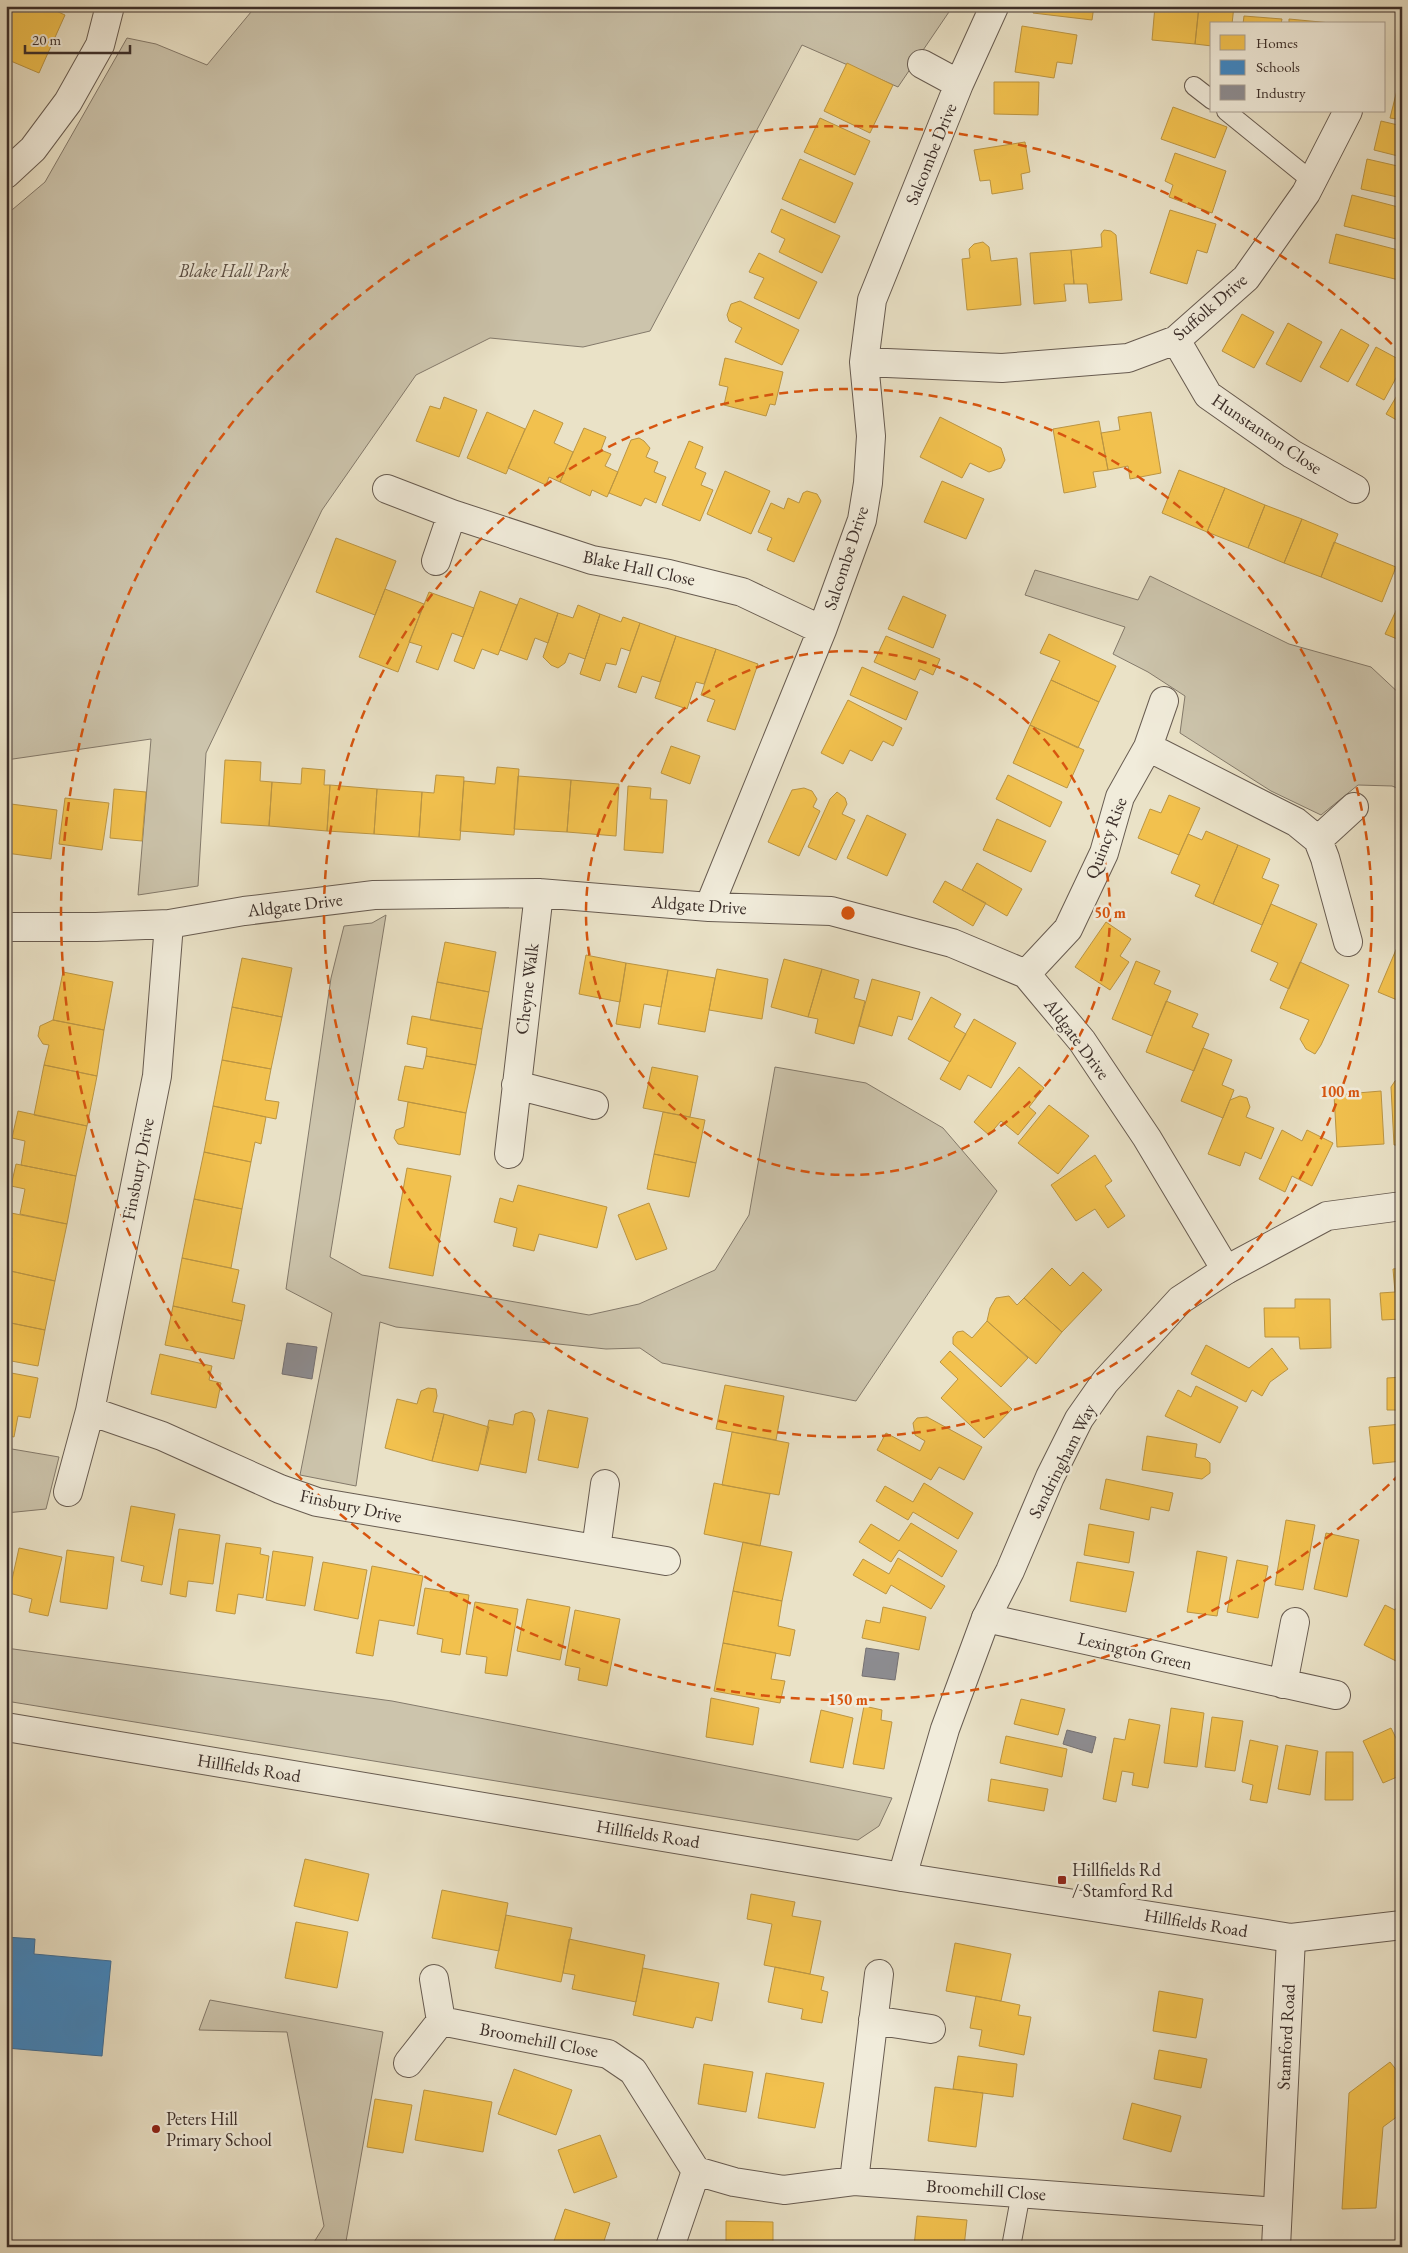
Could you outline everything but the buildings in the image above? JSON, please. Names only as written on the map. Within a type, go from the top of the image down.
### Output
[{"type":"street","points":[[6,174],[33,150],[68,102],[100,45],[110,6]]},
{"type":"street","name":"Salcombe Drive","points":[[708,907],[822,630],[862,520],[871,436],[864,362],[872,300],[959,84],[994,7]]},
{"type":"street","name":"Salcombe Drive","points":[[922,64],[959,84]]},
{"type":"street","name":"Suffolk Drive","points":[[864,362],[1002,368],[1128,358],[1176,340],[1246,278],[1306,193],[1347,112]]},
{"type":"street","name":"Hunstanton Close","points":[[1176,340],[1208,395],[1292,454],[1355,490]]},
{"type":"street","name":"Blake Hall Close","points":[[388,489],[452,514],[592,560],[669,574],[742,592],[822,630]]},
{"type":"street","points":[[436,561],[452,514]]},
{"type":"street","name":"Quincy Rise","points":[[1026,974],[1068,929],[1104,853],[1120,797],[1148,747],[1164,701]]},
{"type":"street","points":[[1148,747],[1296,822],[1318,840],[1325,858],[1348,942]]},
{"type":"street","points":[[1318,840],[1354,807]]},
{"type":"street","name":"Aldgate Drive","points":[[6,927],[96,927],[169,924],[244,911],[374,895],[539,893],[708,907],[831,912],[952,943],[1026,974],[1082,1040],[1147,1138],[1226,1270]]},
{"type":"street","name":"Cheyne Walk","points":[[510,1154],[516,1085],[539,893]]},
{"type":"street","name":"Finsbury Drive","points":[[68,1492],[90,1411],[157,1076],[169,924]]},
{"type":"street","points":[[516,1085],[594,1104]]},
{"type":"street","name":"Sandringham Way","points":[[902,1876],[945,1729],[986,1618],[1010,1571],[1050,1477],[1079,1419],[1105,1382],[1180,1300],[1226,1270],[1327,1216],[1402,1206]]},
{"type":"street","name":"Finsbury Drive","points":[[90,1411],[162,1436],[280,1488],[318,1502],[666,1561]]},
{"type":"street","points":[[596,1549],[605,1484]]},
{"type":"street","name":"Lexington Green","points":[[986,1618],[1336,1695]]},
{"type":"street","points":[[1283,1684],[1296,1622]]},
{"type":"street","name":"Hillfields Road","points":[[6,1728],[1290,1938]]},
{"type":"street","points":[[1290,1938],[1402,1925]]},
{"type":"street","name":"Stamford Road","points":[[1276,2247],[1290,1938]]},
{"type":"street","points":[[854,2181],[879,1974]]},
{"type":"street","points":[[408,2063],[442,2021],[434,1979]]},
{"type":"street","points":[[873,2020],[931,2029]]},
{"type":"street","name":"Broomehill Close","points":[[442,2021],[608,2054],[634,2071],[696,2171],[734,2182],[784,2190],[854,2181],[1277,2212]]},
{"type":"street","points":[[670,2247],[696,2171]]},
{"type":"lane","points":[[1194,86],[1210,98]]},
{"type":"lane","points":[[1227,112],[1312,181]]},
{"type":"lane","points":[[1011,2247],[1021,2193]]},
{"type":"green space","name":"Blake Hall Park","points":[[256,6],[953,6],[898,87],[802,45],[650,331],[583,347],[490,338],[416,375],[322,510],[206,753],[198,886],[138,895],[151,739],[6,760],[6,215],[45,182],[127,38],[156,44],[207,65]]},
{"type":"green space","points":[[1035,570],[1138,600],[1150,576],[1289,644],[1371,667],[1402,696],[1402,790],[1392,786],[1358,785],[1321,815],[1271,791],[1180,733],[1185,696],[1148,672],[1113,654],[1125,627],[1025,595]]},
{"type":"green space","points":[[386,915],[330,1257],[362,1275],[589,1315],[639,1304],[715,1270],[749,1215],[775,1067],[866,1083],[943,1128],[997,1191],[856,1401],[662,1363],[640,1348],[606,1349],[396,1327],[380,1322],[356,1486],[300,1475],[332,1313],[286,1289],[331,978],[344,926],[372,923]]},
{"type":"green space","points":[[6,1448],[59,1457],[46,1509],[6,1513]]},
{"type":"green space","points":[[6,1648],[392,1701],[892,1798],[879,1826],[858,1840],[6,1701]]},
{"type":"green space","points":[[210,2000],[383,2032],[345,2247],[311,2247],[324,2226],[287,2032],[199,2030]]},
{"type":"place","name":"Hillfields Rd / Stamford Rd","points":[[1062,1880]]},
{"type":"place","name":"Peters Hill Primary School","points":[[156,2129]]}]
